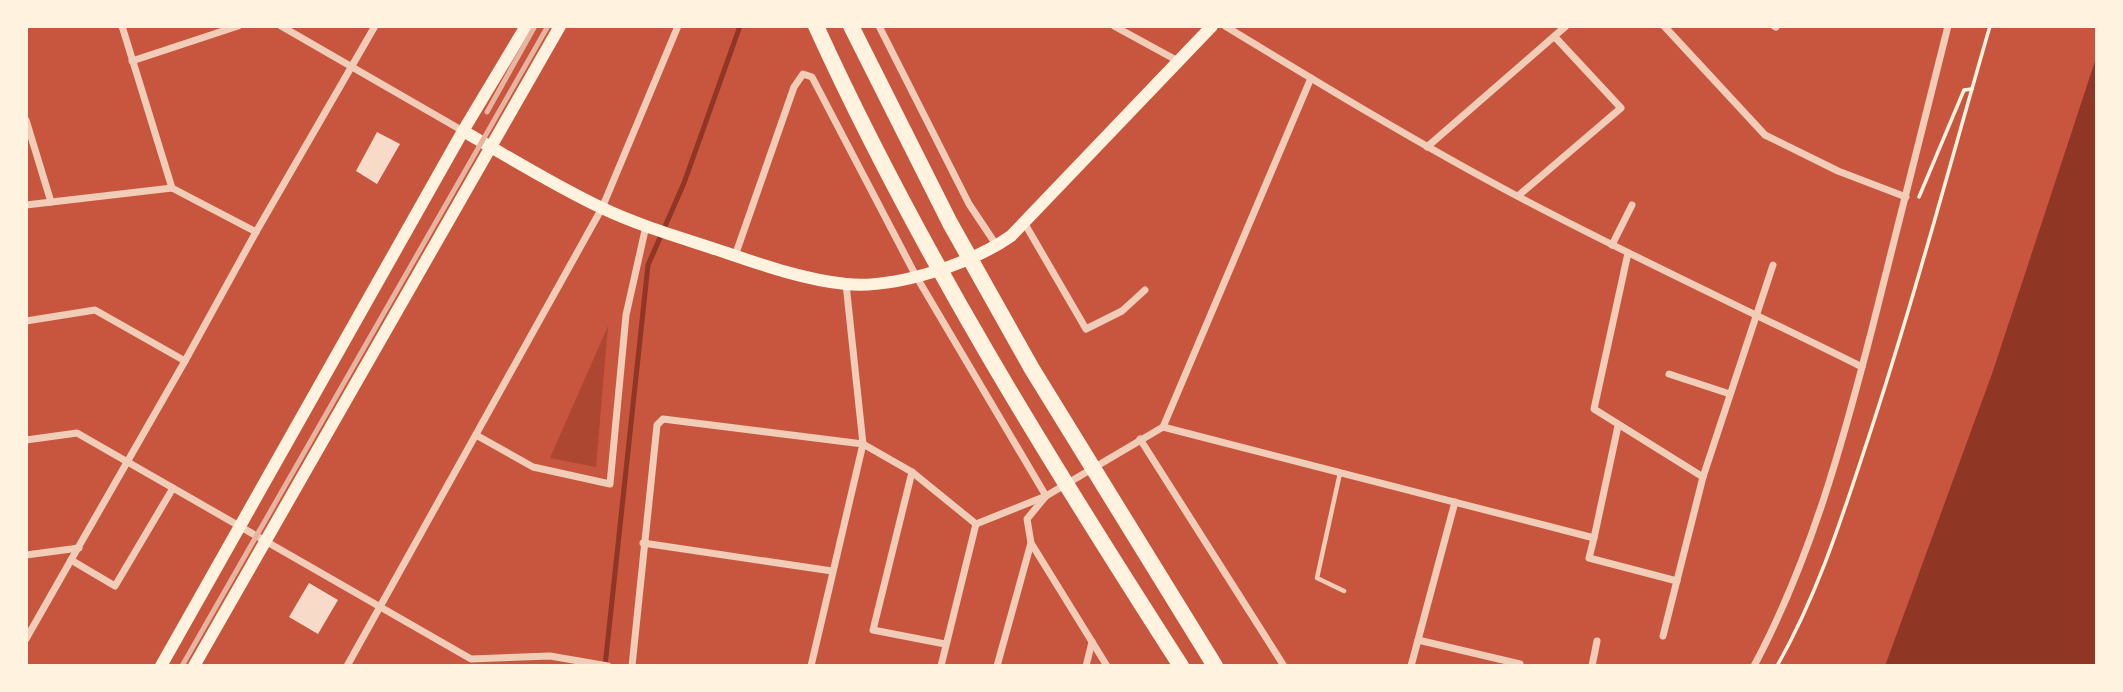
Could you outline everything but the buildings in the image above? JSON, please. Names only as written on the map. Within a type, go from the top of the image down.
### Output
[{"type":"highway","points":[[816,26],[947,282],[1079,507],[1181,666]]},
{"type":"highway","points":[[851,26],[950,223],[1032,369],[1215,666]]},
{"type":"main road","points":[[161,666],[463,131],[526,26]]},
{"type":"main road","points":[[194,666],[560,26]]},
{"type":"main road","points":[[463,131],[602,208],[650,228],[784,271],[846,284],[881,283],[958,264],[997,246],[1025,225],[1212,26]]},
{"type":"street","points":[[121,26],[172,188]]},
{"type":"street","points":[[132,61],[238,26]]},
{"type":"street","points":[[281,26],[463,131]]},
{"type":"street","points":[[26,639],[375,26]]},
{"type":"street","points":[[347,666],[602,208],[678,26]]},
{"type":"street","points":[[879,26],[969,204],[997,246]]},
{"type":"street","points":[[1114,26],[1178,61]]},
{"type":"street","points":[[1224,26],[1427,147],[1518,196],[1862,367]]},
{"type":"street","points":[[1427,147],[1566,26]]},
{"type":"street","points":[[1664,26],[1765,135],[1838,171],[1906,197]]},
{"type":"street","points":[[1754,666],[1776,623],[1814,528],[1846,429],[1948,26]]},
{"type":"street","points":[[1518,196],[1621,107],[1555,37]]},
{"type":"street","points":[[735,256],[794,87],[803,74],[813,77],[916,276],[1046,496]]},
{"type":"street","points":[[976,524],[1046,496],[1163,427],[1311,78]]},
{"type":"street","points":[[26,120],[51,202]]},
{"type":"street","points":[[26,205],[172,188],[256,232]]},
{"type":"street","points":[[1612,245],[1632,205]]},
{"type":"street","points":[[1025,225],[1086,329],[1122,312],[1145,290]]},
{"type":"street","points":[[476,435],[533,467],[610,484],[626,315],[650,228]]},
{"type":"street","points":[[1628,253],[1594,409],[1703,477]]},
{"type":"street","points":[[1662,636],[1703,477],[1773,265]]},
{"type":"street","points":[[811,666],[863,444],[846,284]]},
{"type":"street","points":[[26,321],[96,310],[185,361]]},
{"type":"street","points":[[1669,374],[1730,394]]},
{"type":"street","points":[[632,666],[657,425],[663,419],[863,444],[912,472],[976,524]]},
{"type":"street","points":[[1618,426],[1589,558],[1677,582]]},
{"type":"street","points":[[1163,427],[1594,538]]},
{"type":"street","points":[[26,440],[77,433],[469,662],[550,656],[608,666]]},
{"type":"street","points":[[1140,439],[1284,666]]},
{"type":"street","points":[[912,472],[873,630],[945,644]]},
{"type":"street","points":[[71,560],[115,586],[173,488]]},
{"type":"street","points":[[1046,496],[1027,519],[1031,543],[1107,666]]},
{"type":"street","points":[[1411,666],[1455,502]]},
{"type":"street","points":[[941,666],[976,524]]},
{"type":"street","points":[[643,543],[832,571]]},
{"type":"street","points":[[998,666],[1031,543]]},
{"type":"street","points":[[26,555],[79,548]]},
{"type":"street","points":[[1418,640],[1520,663],[1519,666]]},
{"type":"street","points":[[1592,666],[1597,641]]},
{"type":"street","points":[[1086,666],[1092,642]]},
{"type":"lane","points":[[1340,473],[1317,578],[1344,591]]},
{"type":"path","points":[[1777,666],[1801,624],[1837,532],[1889,375],[1990,26]]},
{"type":"path","points":[[1906,197],[1917,200],[1964,90],[1972,89]]},
{"type":"shaded area","points":[[2097,55],[2097,666],[1885,666],[1993,371]]},
{"type":"shaded area","points":[[608,326],[596,467],[550,458]]},
{"type":"waterway","points":[[605,666],[648,265],[684,183],[740,26]]},
{"type":"railway","points":[[487,112],[535,26]]},
{"type":"railway","points":[[182,666],[548,26]]}]
